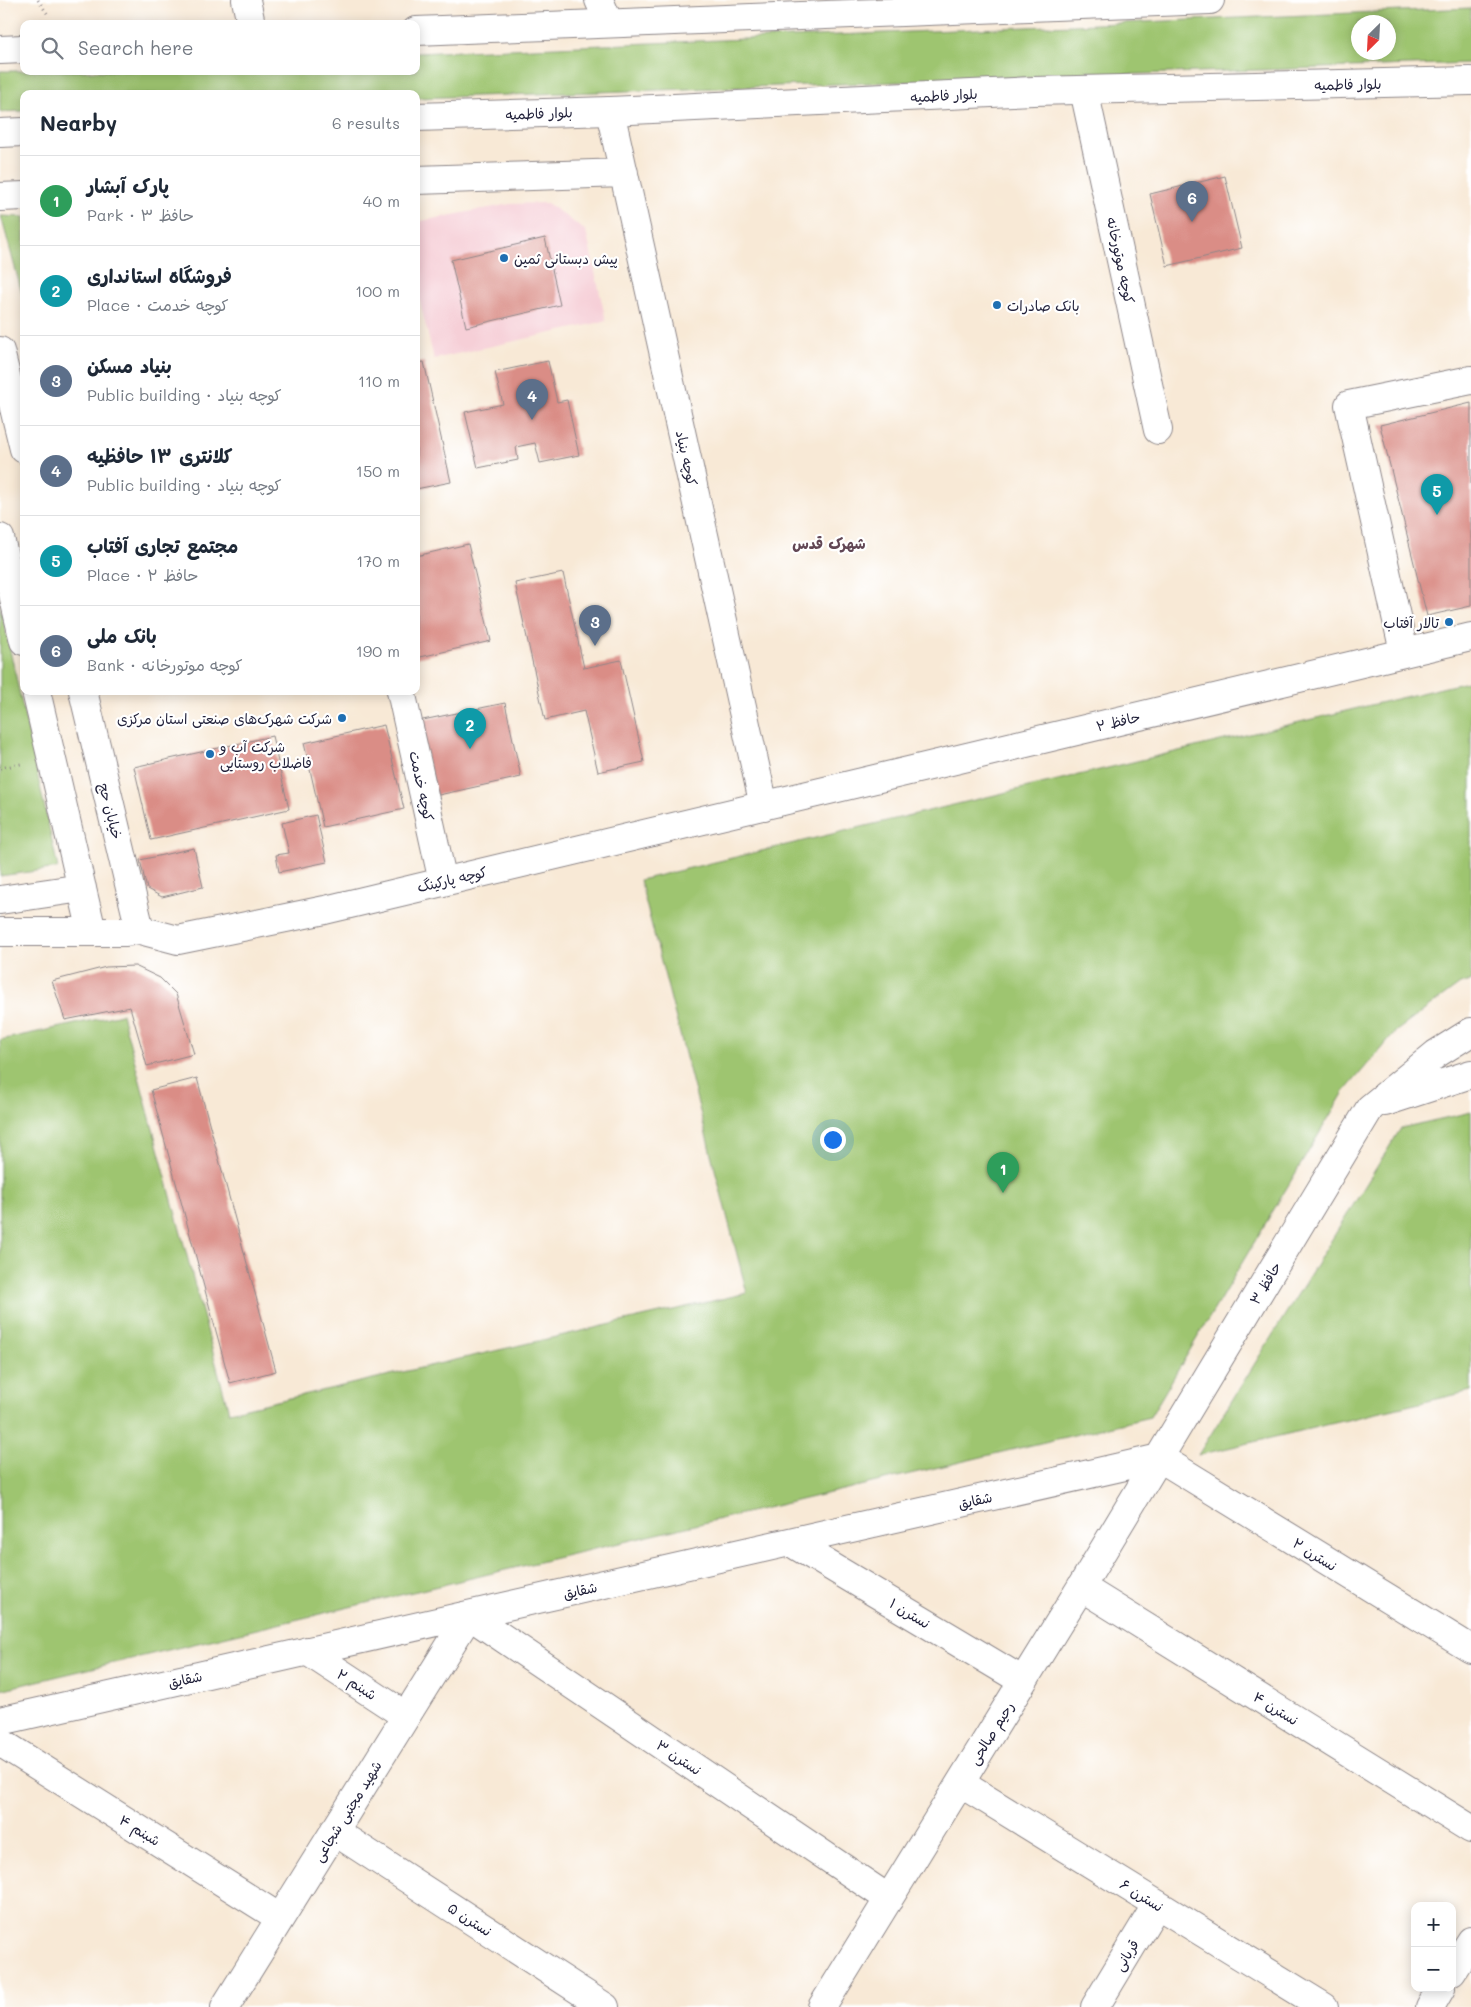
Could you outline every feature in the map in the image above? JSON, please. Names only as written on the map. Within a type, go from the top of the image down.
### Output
[{"type":"street","points":[[246,0],[251,20]]},
{"type":"street","points":[[420,31],[604,12],[1210,0]]},
{"type":"street","points":[[0,50],[20,49]]},
{"type":"street","name":"بلوار فاطمیه","points":[[420,116],[610,111],[1084,90],[1471,81]]},
{"type":"street","name":"کوچه موتورخانه","points":[[1084,90],[1158,430]]},
{"type":"street","name":"کوچه بنیاد","points":[[610,111],[764,806]]},
{"type":"street","points":[[0,134],[20,132]]},
{"type":"street","points":[[420,180],[624,173]]},
{"type":"street","points":[[0,197],[20,196]]},
{"type":"street","points":[[0,351],[20,433]]},
{"type":"street","points":[[1404,652],[1349,405],[1471,380]]},
{"type":"street","points":[[0,538],[20,625]]},
{"type":"street","name":"حافظ ۲","points":[[764,806],[1471,637]]},
{"type":"street","points":[[37,695],[92,932]]},
{"type":"street","name":"خیابان حج","points":[[84,695],[140,930]]},
{"type":"street","name":"کوچه خدمت","points":[[402,695],[443,882]]},
{"type":"street","name":"کوچه پارکینگ","points":[[0,932],[140,930],[178,940],[325,910],[764,806]]},
{"type":"street","points":[[0,900],[82,888]]},
{"type":"street","name":"حافظ ۳","points":[[1160,1458],[1370,1108],[1436,1054],[1471,1032]]},
{"type":"street","points":[[1370,1108],[1471,1074]]},
{"type":"street","name":"رحیم صالحی","points":[[829,2005],[889,1898],[1160,1458]]},
{"type":"street","name":"شقایق","points":[[0,1722],[1160,1458]]},
{"type":"street","name":"نسترن ۲","points":[[1160,1458],[1471,1649]]},
{"type":"street","name":"نسترن ۱","points":[[797,1546],[1023,1681]]},
{"type":"street","name":"نسترن ۴","points":[[1081,1587],[1471,1829]]},
{"type":"street","name":"شهید مجتبی شجاعی","points":[[225,2007],[469,1615]]},
{"type":"street","name":"نسترن ۳","points":[[469,1615],[889,1898]]},
{"type":"street","name":"شبنم ۲","points":[[308,1651],[406,1716]]},
{"type":"street","name":"شبنم ۴","points":[[0,1742],[280,1918]]},
{"type":"street","name":"نسترن ۶","points":[[960,1782],[1324,2007]]},
{"type":"street","name":"نسترن ۵","points":[[334,1831],[605,2007]]},
{"type":"street","name":"قربانی","points":[[1096,2007],[1156,1904]]},
{"type":"street","points":[[1456,1965],[1471,1941]]},
{"type":"street","points":[[1430,2007],[1439,1992]]},
{"type":"path","points":[[38,0],[49,16]]},
{"type":"shaded area","name":"پیش دبستانی ثمین","points":[[547,203],[586,231],[606,321],[434,359],[420,302],[420,221],[510,204]]},
{"type":"green space","points":[[1471,8],[1471,63],[420,98],[420,90],[20,90],[20,111],[0,112],[0,71],[20,71],[20,75],[420,75],[420,53]]},
{"type":"green space","points":[[1,216],[20,217],[20,286]]},
{"type":"green space","points":[[0,604],[58,868],[0,876]]},
{"type":"green space","points":[[1471,681],[1471,981],[1460,984],[1395,1032],[1344,1092],[1150,1417],[0,1690],[0,1040],[122,1014],[229,1412],[747,1293],[640,880]]},
{"type":"green space","points":[[1471,1112],[1471,1391],[1198,1455],[1401,1128]]},
{"type":"building","points":[[1225,176],[1242,248],[1167,266],[1150,194]]},
{"type":"building","points":[[545,238],[560,305],[466,327],[451,260]]},
{"type":"building","points":[[548,361],[557,402],[567,400],[579,455],[540,463],[535,443],[516,447],[518,460],[478,468],[465,412],[503,404],[495,372]]},
{"type":"building","points":[[420,362],[424,362],[451,482],[420,488]]},
{"type":"building","points":[[1471,403],[1471,606],[1427,616],[1380,425]]},
{"type":"building","points":[[468,544],[491,641],[420,657],[420,555]]},
{"type":"building","points":[[563,573],[584,668],[621,660],[644,762],[598,772],[584,711],[545,720],[515,583]]},
{"type":"building","points":[[505,703],[521,777],[434,796],[418,721]]},
{"type":"building","points":[[384,725],[404,809],[323,827],[304,743]]},
{"type":"building","points":[[272,736],[289,809],[151,840],[134,767]]},
{"type":"building","points":[[316,815],[327,862],[279,872],[276,855],[289,853],[282,823]]},
{"type":"building","points":[[194,848],[203,887],[162,897],[147,889],[140,860]]},
{"type":"building","points":[[135,966],[160,978],[176,994],[194,1054],[147,1066],[130,1007],[65,1020],[52,981],[106,967]]},
{"type":"building","points":[[197,1078],[276,1371],[230,1383],[151,1090]]},
{"type":"place","name":"بانک ملی","points":[[1192,222]]},
{"type":"place","name":"پیش دبستانی ثمین","points":[[504,258]]},
{"type":"place","name":"بانک صادرات","points":[[997,305]]},
{"type":"place","name":"کلانتری ۱۳ حافظیه","points":[[532,420]]},
{"type":"place","name":"مجتمع تجاری آفتاب","points":[[1437,515]]},
{"type":"place","name":"تالار آفتاب","points":[[1449,622]]},
{"type":"place","name":"بنیاد مسکن","points":[[595,646]]},
{"type":"place","name":"شرکت شهرک‌های صنعتی استان مرکزی","points":[[342,718]]},
{"type":"place","name":"فروشگاه استانداری","points":[[470,749]]},
{"type":"place","name":"شرکت آب و فاضلاب روستایی","points":[[210,754]]},
{"type":"place","name":"پارک آبشار","points":[[1003,1193]]},
{"type":"district","name":"شهرک قدس","points":[[829,543]]}]
